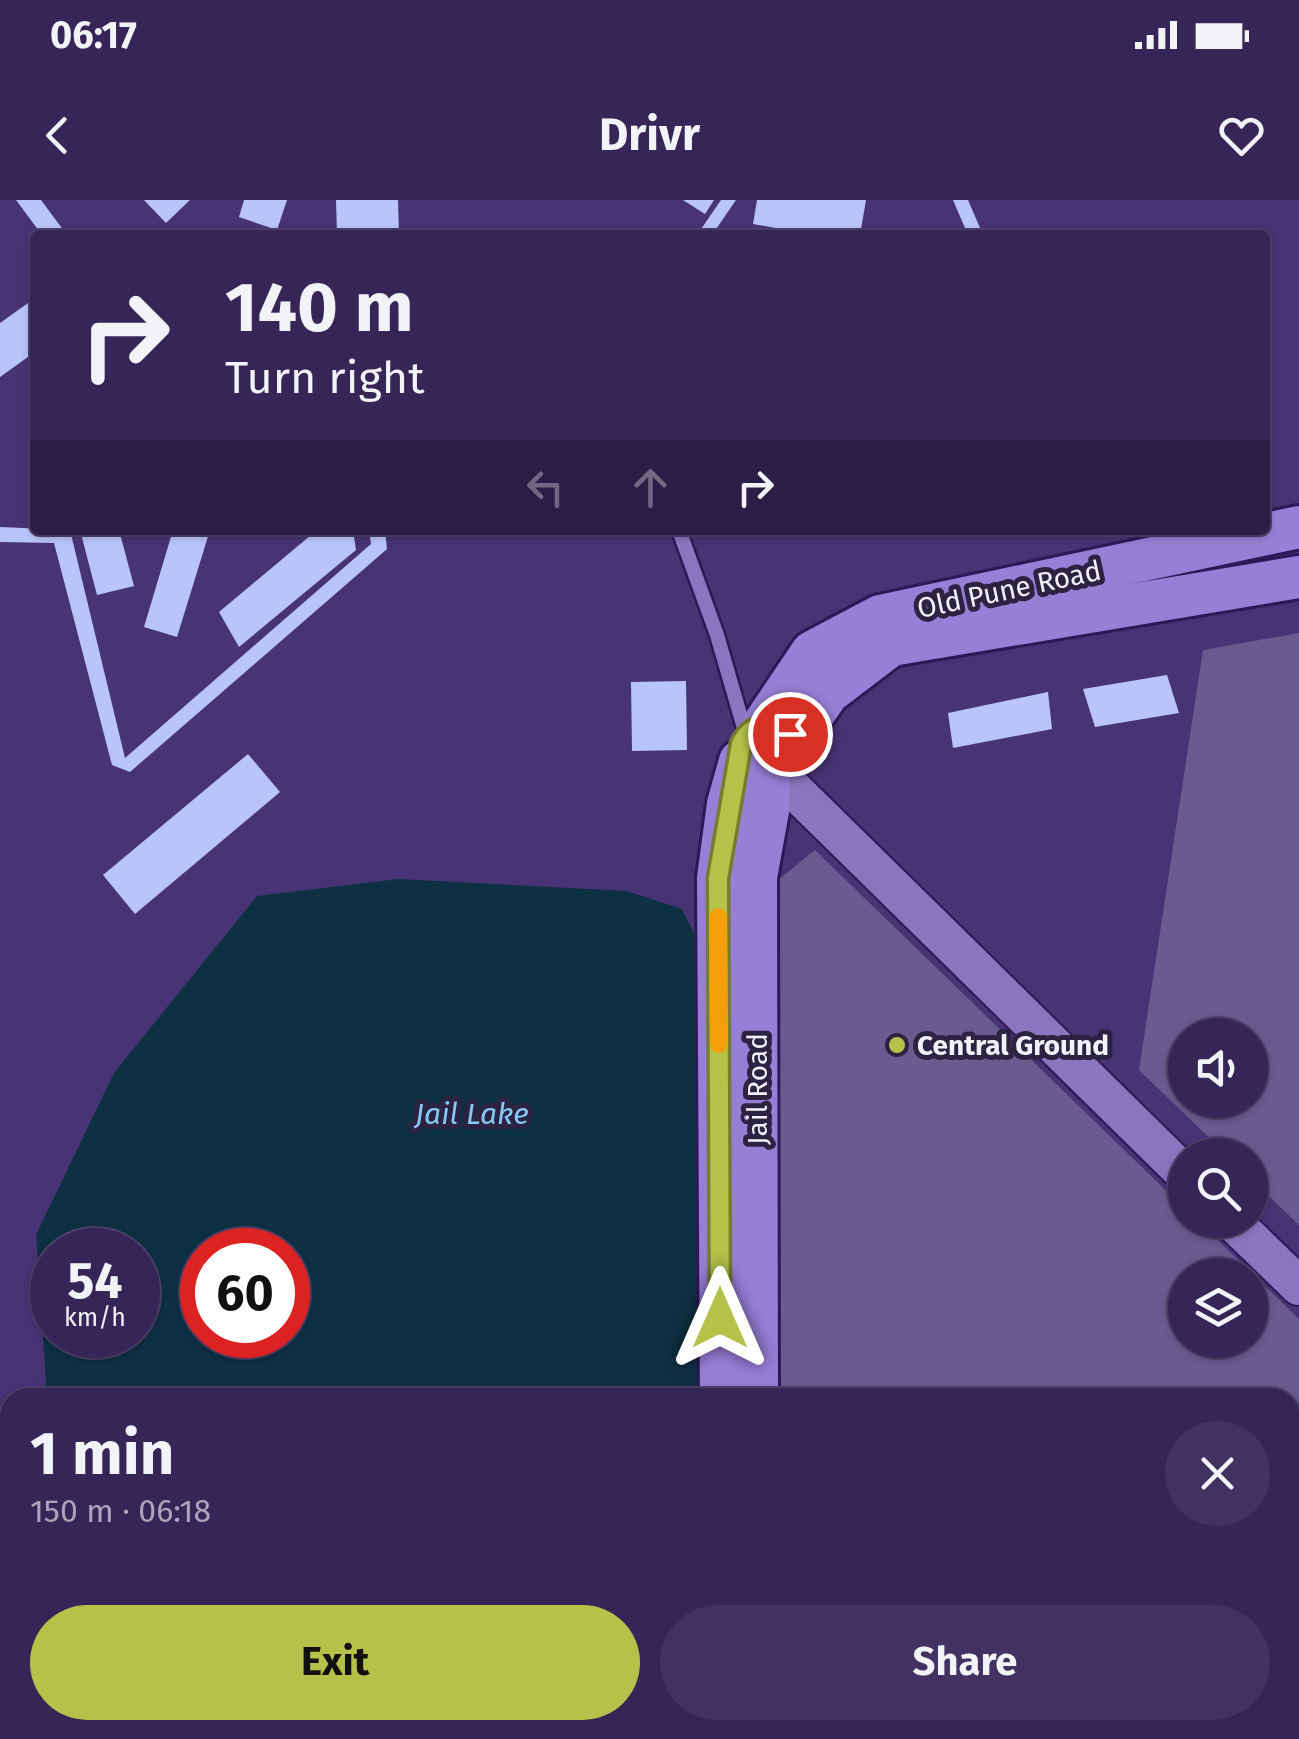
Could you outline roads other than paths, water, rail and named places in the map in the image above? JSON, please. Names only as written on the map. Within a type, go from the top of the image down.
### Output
[{"type":"main road","name":"Old Pune Road","points":[[1270,533],[1299,527]]},
{"type":"main road","name":"Old Pune Road","points":[[721,1388],[718,878],[728,804],[766,754],[812,652],[880,616],[1261,535]]},
{"type":"main road","name":"Jail Road","points":[[758,1388],[756,877],[768,811],[766,754],[828,693],[891,645],[1299,578]]},
{"type":"main road","points":[[766,754],[1168,1157]]},
{"type":"main road","points":[[1250,1238],[1299,1286]]},
{"type":"lane","points":[[681,535],[766,754]]},
{"type":"water","name":"Jail Lake","points":[[398,879],[627,891],[682,909],[702,949],[702,1368],[698,1388],[46,1388],[44,1358],[160,1358],[160,1228],[39,1228],[114,1073],[257,896]]},
{"type":"place","name":"Central Ground","points":[[897,1045]]}]
